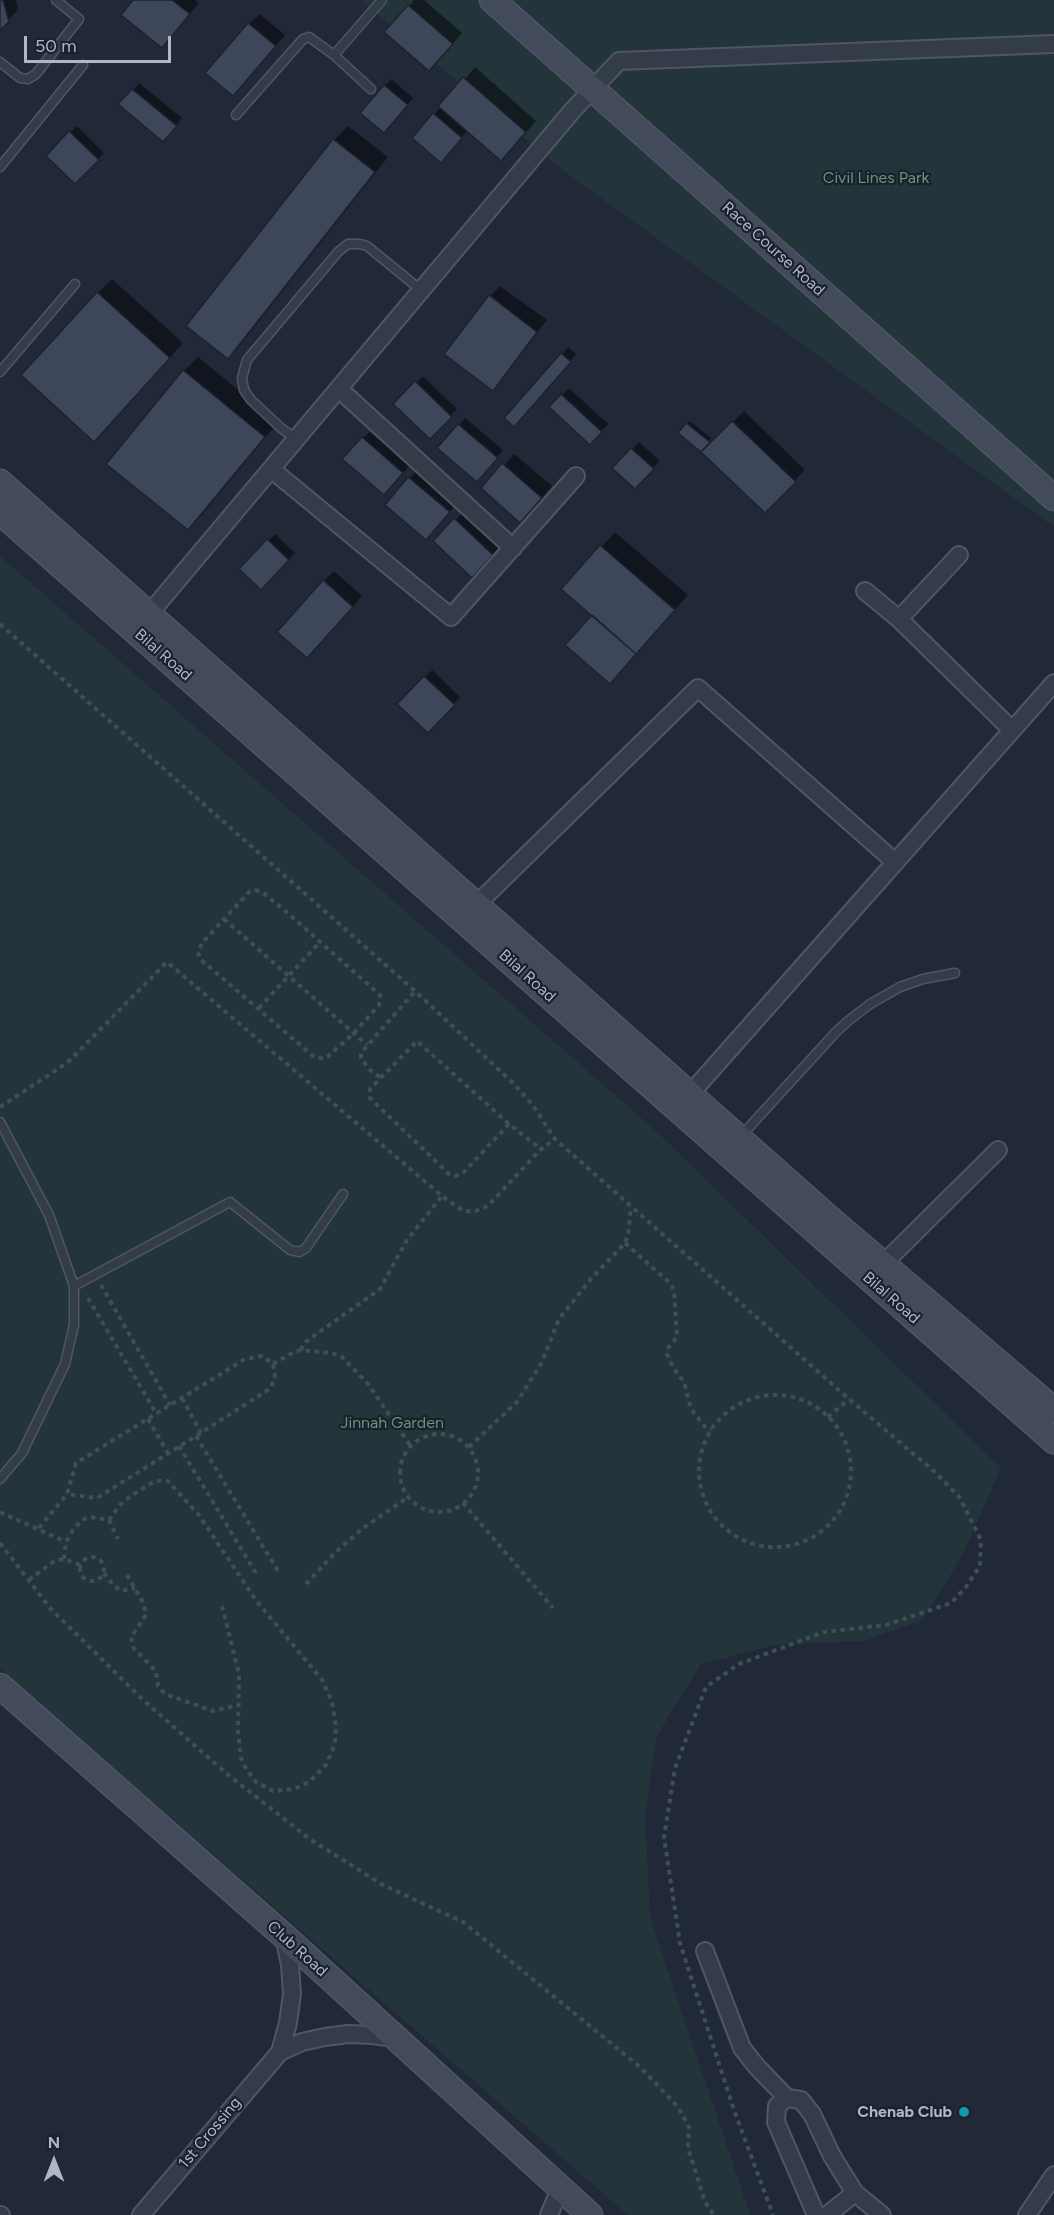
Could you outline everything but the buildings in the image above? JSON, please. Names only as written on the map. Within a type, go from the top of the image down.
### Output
[{"type":"main road","name":"Race Course Road","points":[[492,0],[1054,498]]},
{"type":"main road","name":"Bilal Road","points":[[0,482],[690,1095],[1054,1410]]},
{"type":"main road","name":"Bilal Road","points":[[0,512],[1054,1442]]},
{"type":"main road","name":"Club Road","points":[[0,1686],[284,1936],[590,2215]]},
{"type":"street","points":[[149,614],[572,111],[619,61],[1054,44]]},
{"type":"street","points":[[339,389],[513,548]]},
{"type":"street","points":[[271,469],[451,617],[576,476]]},
{"type":"street","points":[[899,619],[960,555]]},
{"type":"street","points":[[865,591],[899,619],[1012,730]]},
{"type":"street","points":[[690,1095],[1054,683]]},
{"type":"street","points":[[476,905],[698,688],[895,862]]},
{"type":"street","points":[[883,1264],[998,1150]]},
{"type":"street","name":"1st Crossing","points":[[141,2215],[279,2052],[288,2024],[292,1994],[290,1965],[284,1936]]},
{"type":"street","points":[[705,1951],[742,2048],[787,2098],[801,2100],[812,2114],[832,2156],[855,2193],[882,2215]]},
{"type":"street","name":"1st Crossing","points":[[279,2052],[313,2039],[348,2034],[396,2038]]},
{"type":"street","points":[[787,2098],[777,2106],[776,2122],[816,2215]]},
{"type":"street","points":[[1027,2215],[1044,2186],[1054,2175]]},
{"type":"street","points":[[549,2215],[560,2189]]},
{"type":"street","points":[[827,2215],[855,2193]]},
{"type":"lane","points":[[0,62],[20,78],[28,79],[36,74],[79,19],[56,0]]},
{"type":"lane","points":[[334,55],[382,0]]},
{"type":"lane","points":[[236,115],[303,39],[309,37],[334,55],[371,90]]},
{"type":"lane","points":[[0,167],[83,65]]},
{"type":"lane","points":[[296,439],[251,400],[244,390],[242,378],[247,360],[338,252],[348,244],[367,246],[421,290]]},
{"type":"lane","points":[[0,372],[75,284]]},
{"type":"lane","points":[[739,1138],[836,1032],[870,1004],[900,987],[923,979],[955,973]]},
{"type":"lane","points":[[0,1122],[49,1215],[77,1285],[74,1325],[65,1364],[22,1453],[0,1479]]},
{"type":"lane","points":[[77,1285],[230,1202],[290,1250],[298,1252],[306,1248],[343,1194]]},
{"type":"path","points":[[0,624],[415,991],[513,1083],[532,1104],[555,1138],[631,1207],[849,1400],[936,1473],[960,1498],[981,1540],[980,1566],[966,1587],[951,1603],[886,1625],[824,1632],[738,1664],[706,1686],[675,1768],[664,1837],[680,1943],[734,2110],[773,2215]]},
{"type":"path","points":[[255,890],[262,892],[284,909],[319,943],[380,995],[379,1005],[354,1034],[326,1058],[317,1058],[200,959],[198,948],[250,891],[255,890]]},
{"type":"path","points":[[224,919],[367,1045]]},
{"type":"path","points":[[259,1008],[319,943]]},
{"type":"path","points":[[0,1107],[67,1063],[167,962],[442,1196],[462,1210],[473,1212],[482,1210],[541,1149],[555,1138]]},
{"type":"path","points":[[381,1077],[370,1070],[361,1058],[361,1053],[415,991]]},
{"type":"path","points":[[509,1124],[462,1174],[455,1176],[449,1174],[370,1098],[370,1089],[417,1041],[509,1124],[541,1149]]},
{"type":"path","points":[[301,1350],[304,1343],[380,1288],[407,1240],[442,1196]]},
{"type":"path","points":[[469,1447],[517,1402],[542,1362],[560,1319],[590,1280],[625,1243],[628,1236],[631,1207]]},
{"type":"path","points":[[625,1243],[670,1283],[674,1290],[677,1337],[668,1348],[667,1354],[674,1369],[684,1382],[691,1409],[706,1428],[711,1430]]},
{"type":"path","points":[[95,1274],[170,1405]]},
{"type":"path","points":[[77,1285],[156,1413]]},
{"type":"path","points":[[273,1364],[301,1350],[331,1353],[348,1362],[368,1384],[410,1445]]},
{"type":"path","points":[[39,1528],[67,1494],[76,1463],[245,1359],[262,1356],[273,1364],[275,1375],[271,1388],[201,1433],[97,1498],[67,1494]]},
{"type":"path","points":[[766,1396],[789,1396],[816,1407],[828,1417],[845,1441],[850,1455],[852,1470],[846,1499],[840,1512],[830,1524],[806,1541],[792,1546],[762,1546],[747,1542],[722,1526],[712,1515],[705,1502],[699,1473],[700,1458],[711,1430],[732,1409],[745,1402],[766,1396]]},
{"type":"path","points":[[182,1398],[201,1433]]},
{"type":"path","points":[[828,1417],[849,1400]]},
{"type":"path","points":[[148,1419],[168,1453]]},
{"type":"path","points":[[438,1434],[458,1439],[469,1447],[476,1460],[477,1479],[474,1488],[463,1503],[438,1511],[421,1508],[408,1497],[400,1480],[399,1471],[410,1445],[418,1439],[438,1434]]},
{"type":"path","points":[[196,1436],[278,1571]]},
{"type":"path","points":[[179,1446],[257,1575]]},
{"type":"path","points":[[109,1520],[120,1505],[157,1481],[168,1481],[189,1504],[255,1599],[322,1680],[332,1702],[336,1726],[335,1744],[326,1766],[309,1782],[294,1789],[273,1791],[256,1782],[246,1769],[238,1733],[239,1674],[222,1606]]},
{"type":"path","points":[[306,1584],[336,1552],[362,1529],[408,1497]]},
{"type":"path","points":[[463,1503],[553,1608]]},
{"type":"path","points":[[0,1512],[66,1542]]},
{"type":"path","points":[[64,1559],[66,1542],[82,1520],[97,1516],[109,1520],[118,1539]]},
{"type":"path","points":[[0,1543],[50,1608],[141,1698],[226,1773],[311,1840],[383,1885],[463,1922],[640,2067],[678,2107],[689,2127],[688,2148],[705,2202],[714,2215]]},
{"type":"path","points":[[104,1573],[96,1581],[85,1580],[81,1576],[80,1565],[87,1557],[93,1556],[102,1562],[104,1573],[113,1585],[121,1591],[135,1588]]},
{"type":"path","points":[[29,1580],[54,1561],[64,1559],[80,1565]]},
{"type":"path","points":[[127,1575],[144,1604],[146,1615],[131,1637],[133,1647],[156,1671],[158,1686],[165,1694],[213,1711],[239,1706]]},
{"type":"green space","name":"Civil Lines Park","points":[[361,0],[1054,0],[1054,527],[560,168]]},
{"type":"green space","name":"Jinnah Garden","points":[[0,556],[656,1131],[1001,1468],[961,1558],[922,1620],[864,1641],[775,1645],[701,1664],[656,1737],[645,1815],[650,1917],[750,2215],[628,2215],[0,1669]]},
{"type":"place","name":"Chenab Club","points":[[964,2112]]}]
